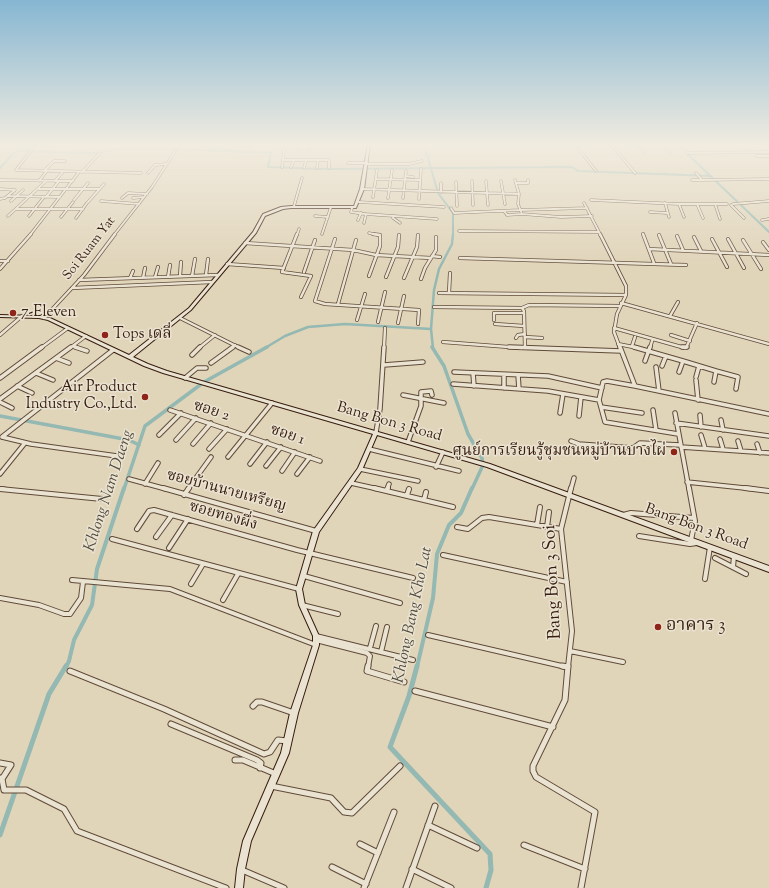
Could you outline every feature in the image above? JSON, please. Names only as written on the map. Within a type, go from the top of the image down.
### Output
[{"type":"street","points":[[8,216],[42,185]]},
{"type":"street","points":[[29,216],[56,185]]},
{"type":"street","points":[[0,269],[70,185]]},
{"type":"street","points":[[61,217],[86,185]]},
{"type":"street","points":[[76,218],[103,185]]},
{"type":"street","name":"Soi Ruam Yat","points":[[44,318],[94,262],[97,256],[152,185]]},
{"type":"street","points":[[294,206],[300,185]]},
{"type":"street","points":[[130,357],[180,318],[255,232],[264,215],[282,208],[294,206],[352,208],[355,207],[358,202],[363,185]]},
{"type":"street","points":[[373,197],[375,185]]},
{"type":"street","points":[[388,198],[390,185]]},
{"type":"street","points":[[403,198],[405,185]]},
{"type":"street","points":[[419,199],[420,185]]},
{"type":"street","points":[[440,192],[441,185]]},
{"type":"street","points":[[456,185],[457,206]]},
{"type":"street","points":[[472,185],[473,205]]},
{"type":"street","points":[[486,185],[488,205]]},
{"type":"street","points":[[502,185],[505,204]]},
{"type":"street","points":[[517,185],[519,194],[518,204],[522,214]]},
{"type":"street","points":[[0,189],[15,190],[8,196],[0,199]]},
{"type":"street","points":[[39,189],[99,189]]},
{"type":"street","points":[[362,189],[519,194]]},
{"type":"street","points":[[11,201],[23,190]]},
{"type":"street","points":[[122,198],[128,193],[147,194]]},
{"type":"street","points":[[8,196],[60,197]]},
{"type":"street","points":[[133,198],[144,198]]},
{"type":"street","points":[[591,200],[679,204],[732,204],[769,201]]},
{"type":"street","points":[[101,201],[139,204]]},
{"type":"street","points":[[358,202],[444,207]]},
{"type":"street","points":[[584,203],[588,208],[626,286],[626,295],[621,304],[614,328],[621,351],[635,386]]},
{"type":"street","points":[[665,203],[669,217]]},
{"type":"street","points":[[679,204],[684,217]]},
{"type":"street","points":[[697,204],[703,218]]},
{"type":"street","points":[[715,204],[720,219]]},
{"type":"street","points":[[732,204],[744,218]]},
{"type":"street","points":[[322,234],[331,207]]},
{"type":"street","points":[[352,208],[351,212],[366,214],[437,219]]},
{"type":"street","points":[[451,208],[454,213],[588,208]]},
{"type":"street","points":[[16,209],[83,209]]},
{"type":"street","points":[[504,210],[507,215],[522,214],[561,217],[592,216]]},
{"type":"street","points":[[650,212],[667,212]]},
{"type":"street","points":[[358,220],[361,213]]},
{"type":"street","points":[[364,223],[366,214]]},
{"type":"street","points":[[315,216],[328,217]]},
{"type":"street","points":[[393,216],[394,219],[400,223]]},
{"type":"street","points":[[762,220],[769,220]]},
{"type":"street","points":[[299,229],[282,272],[311,276],[301,297]]},
{"type":"street","points":[[460,231],[599,232]]},
{"type":"street","points":[[369,233],[380,235],[380,246],[369,276]]},
{"type":"street","points":[[643,234],[654,263]]},
{"type":"street","points":[[386,276],[395,256],[399,235]]},
{"type":"street","points":[[404,278],[413,257],[418,235]]},
{"type":"street","points":[[659,235],[671,264]]},
{"type":"street","points":[[677,236],[683,250]]},
{"type":"street","points":[[421,279],[436,250],[436,237]]},
{"type":"street","points":[[694,237],[701,251]]},
{"type":"street","points":[[712,238],[727,267]]},
{"type":"street","points":[[335,239],[314,300],[319,303],[420,310],[418,324]]},
{"type":"street","points":[[728,239],[744,268]]},
{"type":"street","points":[[304,272],[315,240]]},
{"type":"street","points":[[338,304],[356,240]]},
{"type":"street","points":[[743,240],[761,269]]},
{"type":"street","points":[[649,249],[769,254],[763,242]]},
{"type":"street","points":[[245,243],[353,250],[376,255],[440,257]]},
{"type":"street","points":[[460,258],[614,262],[686,266]]},
{"type":"street","points":[[192,276],[195,259]]},
{"type":"street","points":[[206,275],[208,259]]},
{"type":"street","points":[[0,261],[8,261]]},
{"type":"street","points":[[180,276],[181,262]]},
{"type":"street","points":[[227,264],[284,268]]},
{"type":"street","points":[[168,277],[170,265]]},
{"type":"street","points":[[155,277],[158,267]]},
{"type":"street","points":[[143,278],[145,268]]},
{"type":"street","points":[[130,278],[133,271]]},
{"type":"street","points":[[118,279],[120,273]]},
{"type":"street","points":[[449,293],[450,273]]},
{"type":"street","points":[[79,280],[218,275]]},
{"type":"street","points":[[72,288],[212,282]]},
{"type":"street","points":[[378,322],[385,292]]},
{"type":"street","points":[[439,293],[626,295]]},
{"type":"street","points":[[357,320],[365,294]]},
{"type":"street","points":[[398,323],[404,296]]},
{"type":"street","points":[[670,316],[678,302]]},
{"type":"street","points":[[434,307],[522,308],[529,305],[621,304],[670,316],[769,344]]},
{"type":"street","points":[[522,308],[524,313],[525,348]]},
{"type":"street","points":[[494,320],[494,313],[524,313]]},
{"type":"street","name":"Bang Bon 3 Road","points":[[0,316],[44,318],[155,369],[476,461],[769,569]]},
{"type":"street","points":[[0,335],[22,316]]},
{"type":"street","points":[[180,318],[249,352]]},
{"type":"street","points":[[495,324],[524,326]]},
{"type":"street","points":[[614,328],[684,348],[687,347],[697,324]]},
{"type":"street","points":[[0,378],[68,328]]},
{"type":"street","points":[[239,888],[241,869],[247,841],[277,775],[316,640],[302,605],[299,589],[311,553],[316,531],[360,470],[376,432],[380,409],[384,365],[385,328]]},
{"type":"street","points":[[192,355],[215,335]]},
{"type":"street","points":[[516,338],[518,335],[525,335],[542,338]]},
{"type":"street","points":[[671,335],[690,341]]},
{"type":"street","points":[[0,399],[86,336]]},
{"type":"street","points":[[631,346],[635,337]]},
{"type":"street","points":[[645,361],[652,341]]},
{"type":"street","points":[[443,342],[525,348],[621,351]]},
{"type":"street","points":[[211,363],[235,345]]},
{"type":"street","points":[[619,345],[631,346],[738,377],[736,389]]},
{"type":"street","points":[[73,346],[87,351]]},
{"type":"street","points":[[1,437],[113,350]]},
{"type":"street","points":[[662,366],[666,356]]},
{"type":"street","points":[[56,358],[69,363]]},
{"type":"street","points":[[679,372],[683,361]]},
{"type":"street","points":[[384,365],[423,362]]},
{"type":"street","points":[[698,400],[696,379],[699,366]]},
{"type":"street","points":[[656,367],[659,391]]},
{"type":"street","points":[[185,378],[197,368],[206,368]]},
{"type":"street","points":[[714,382],[716,371]]},
{"type":"street","points":[[454,372],[548,376],[602,388]]},
{"type":"street","points":[[36,373],[54,380]]},
{"type":"street","points":[[474,373],[474,386]]},
{"type":"street","points":[[504,375],[504,388]]},
{"type":"street","points":[[518,375],[519,389]]},
{"type":"street","points":[[678,434],[607,423],[599,400],[605,381],[769,414]]},
{"type":"street","points":[[453,384],[519,389],[599,400]]},
{"type":"street","points":[[17,386],[32,393]]},
{"type":"street","points":[[408,442],[422,399],[421,391],[431,391],[432,395]]},
{"type":"street","points":[[560,413],[563,394]]},
{"type":"street","points":[[403,395],[444,403]]},
{"type":"street","points":[[579,416],[581,397]]},
{"type":"street","points":[[0,402],[12,408]]},
{"type":"street","points":[[228,457],[272,403]]},
{"type":"street","points":[[601,407],[642,413]]},
{"type":"street","name":"ซอย 2","points":[[170,410],[246,435]]},
{"type":"street","points":[[654,410],[656,430]]},
{"type":"street","points":[[160,435],[181,413]]},
{"type":"street","points":[[639,536],[690,544],[694,542],[694,518],[675,413]]},
{"type":"street","points":[[700,416],[701,427]]},
{"type":"street","points":[[176,440],[196,418]]},
{"type":"street","points":[[721,420],[723,430]]},
{"type":"street","points":[[193,444],[211,423]]},
{"type":"street","points":[[676,423],[769,436]]},
{"type":"street","points":[[209,449],[226,429]]},
{"type":"street","name":"ซอย 1","points":[[246,435],[320,461]]},
{"type":"street","points":[[701,435],[705,448]]},
{"type":"street","points":[[1,437],[24,443],[117,456]]},
{"type":"street","points":[[720,439],[723,449]]},
{"type":"street","points":[[571,441],[579,444],[632,448],[640,443],[769,453]]},
{"type":"street","points":[[738,441],[741,451]]},
{"type":"street","points":[[250,464],[267,442]]},
{"type":"street","points":[[0,474],[24,443]]},
{"type":"street","points":[[757,444],[760,453]]},
{"type":"street","points":[[266,466],[281,447]]},
{"type":"street","points":[[369,449],[459,472]]},
{"type":"street","points":[[282,471],[295,452]]},
{"type":"street","points":[[436,467],[442,452]]},
{"type":"street","points":[[184,495],[211,457]]},
{"type":"street","points":[[297,474],[310,457]]},
{"type":"street","points":[[145,484],[158,463]]},
{"type":"street","points":[[360,470],[418,481]]},
{"type":"street","name":"Bang Bon 3 Soi","points":[[574,478],[561,529],[572,631],[565,704],[533,766],[533,771],[536,777],[595,812],[581,888]]},
{"type":"street","name":"ซอยบ้านนายเหรียญ","points":[[129,480],[316,531]]},
{"type":"street","points":[[687,482],[769,491]]},
{"type":"street","points":[[351,483],[386,490],[453,507]]},
{"type":"street","points":[[386,490],[389,484]]},
{"type":"street","points":[[0,489],[102,499]]},
{"type":"street","points":[[407,495],[409,489]]},
{"type":"street","points":[[424,500],[426,492]]},
{"type":"street","points":[[537,525],[540,507]]},
{"type":"street","name":"ซอยทองผึ่ง","points":[[137,529],[152,510],[311,553],[413,578]]},
{"type":"street","points":[[546,527],[549,512]]},
{"type":"street","points":[[622,515],[631,512],[694,518]]},
{"type":"street","points":[[156,537],[172,515]]},
{"type":"street","points":[[457,527],[468,529],[482,518],[489,516],[561,529]]},
{"type":"street","points":[[169,548],[188,520]]},
{"type":"street","points":[[112,539],[238,574],[299,589]]},
{"type":"street","points":[[705,579],[710,547]]},
{"type":"street","points":[[443,555],[567,582]]},
{"type":"street","points":[[733,567],[734,556]]},
{"type":"street","points":[[715,558],[746,574]]},
{"type":"street","points":[[191,584],[203,564]]},
{"type":"street","points":[[223,600],[238,574]]},
{"type":"street","points":[[304,576],[362,591],[400,603]]},
{"type":"street","points":[[72,580],[154,586],[180,591],[216,608],[316,640],[367,653],[370,656],[367,671],[404,682]]},
{"type":"street","points":[[0,598],[39,605],[64,614],[70,614],[75,609],[81,598],[85,582]]},
{"type":"street","points":[[302,605],[338,614]]},
{"type":"street","points":[[370,648],[376,626]]},
{"type":"street","points":[[381,652],[387,627]]},
{"type":"street","points":[[428,635],[568,667]]},
{"type":"street","points":[[316,640],[370,648],[413,660]]},
{"type":"street","points":[[570,651],[623,662]]},
{"type":"street","points":[[70,671],[164,709],[264,754],[270,752],[278,740],[287,741]]},
{"type":"street","points":[[415,691],[553,727]]},
{"type":"street","points":[[253,706],[257,702],[262,702],[294,713]]},
{"type":"street","points":[[170,724],[257,760],[261,763],[260,768]]},
{"type":"street","points":[[235,760],[239,759],[277,775]]},
{"type":"street","points":[[0,763],[11,765],[1,778],[4,790],[9,791],[21,789],[64,809],[77,831],[226,888]]},
{"type":"street","points":[[271,786],[331,798],[344,812],[352,813],[400,766]]},
{"type":"street","points":[[406,888],[435,806]]},
{"type":"street","points":[[332,867],[365,886],[394,812]]},
{"type":"street","points":[[428,825],[477,848]]},
{"type":"street","points":[[360,844],[378,853]]},
{"type":"street","points":[[524,845],[585,869]]},
{"type":"street","points":[[241,869],[284,888]]},
{"type":"street","points":[[412,869],[451,888]]},
{"type":"waterway","name":"Khlong Bang Kho Lat","points":[[436,185],[438,193],[453,213],[453,234]]},
{"type":"waterway","points":[[720,185],[769,232]]},
{"type":"waterway","name":"Khlong Bang Kho Lat","points":[[431,329],[434,290],[439,269],[452,244],[453,234]]},
{"type":"waterway","name":"Khlong Nam Daeng","points":[[265,348],[285,336],[308,327],[345,324],[431,329]]},
{"type":"waterway","name":"Khlong Bang Kho Lat","points":[[431,329],[433,348]]},
{"type":"waterway","name":"Khlong Nam Daeng","points":[[139,445],[145,426],[204,382],[267,347]]},
{"type":"waterway","name":"Khlong Bang Kho Lat","points":[[432,347],[444,366],[468,434],[482,458],[483,465],[472,489]]},
{"type":"waterway","points":[[0,416],[129,440],[139,445]]},
{"type":"waterway","name":"Khlong Nam Daeng","points":[[124,489],[139,445]]},
{"type":"waterway","name":"Khlong Nam Daeng","points":[[66,667],[74,640],[92,605],[97,569],[124,488]]},
{"type":"waterway","name":"Khlong Bang Kho Lat","points":[[417,667],[433,598],[437,554],[449,525],[461,513],[472,488]]},
{"type":"waterway","name":"Khlong Nam Daeng","points":[[0,835],[49,694],[66,666]]},
{"type":"waterway","name":"Khlong Bang Kho Lat","points":[[417,666],[409,696],[390,747],[490,854],[491,870],[486,888]]},
{"type":"place","name":"7-Eleven","points":[[13,313]]},
{"type":"place","name":"Tops เดลี่","points":[[105,335]]},
{"type":"place","name":"Air Product Industry Co.,Ltd.","points":[[145,397]]},
{"type":"place","name":"ศูนย์การเรียนรู้ชุมชนหมู่บ้านบางไผ่","points":[[674,452]]},
{"type":"place","name":"อาคาร 3","points":[[658,627]]}]
